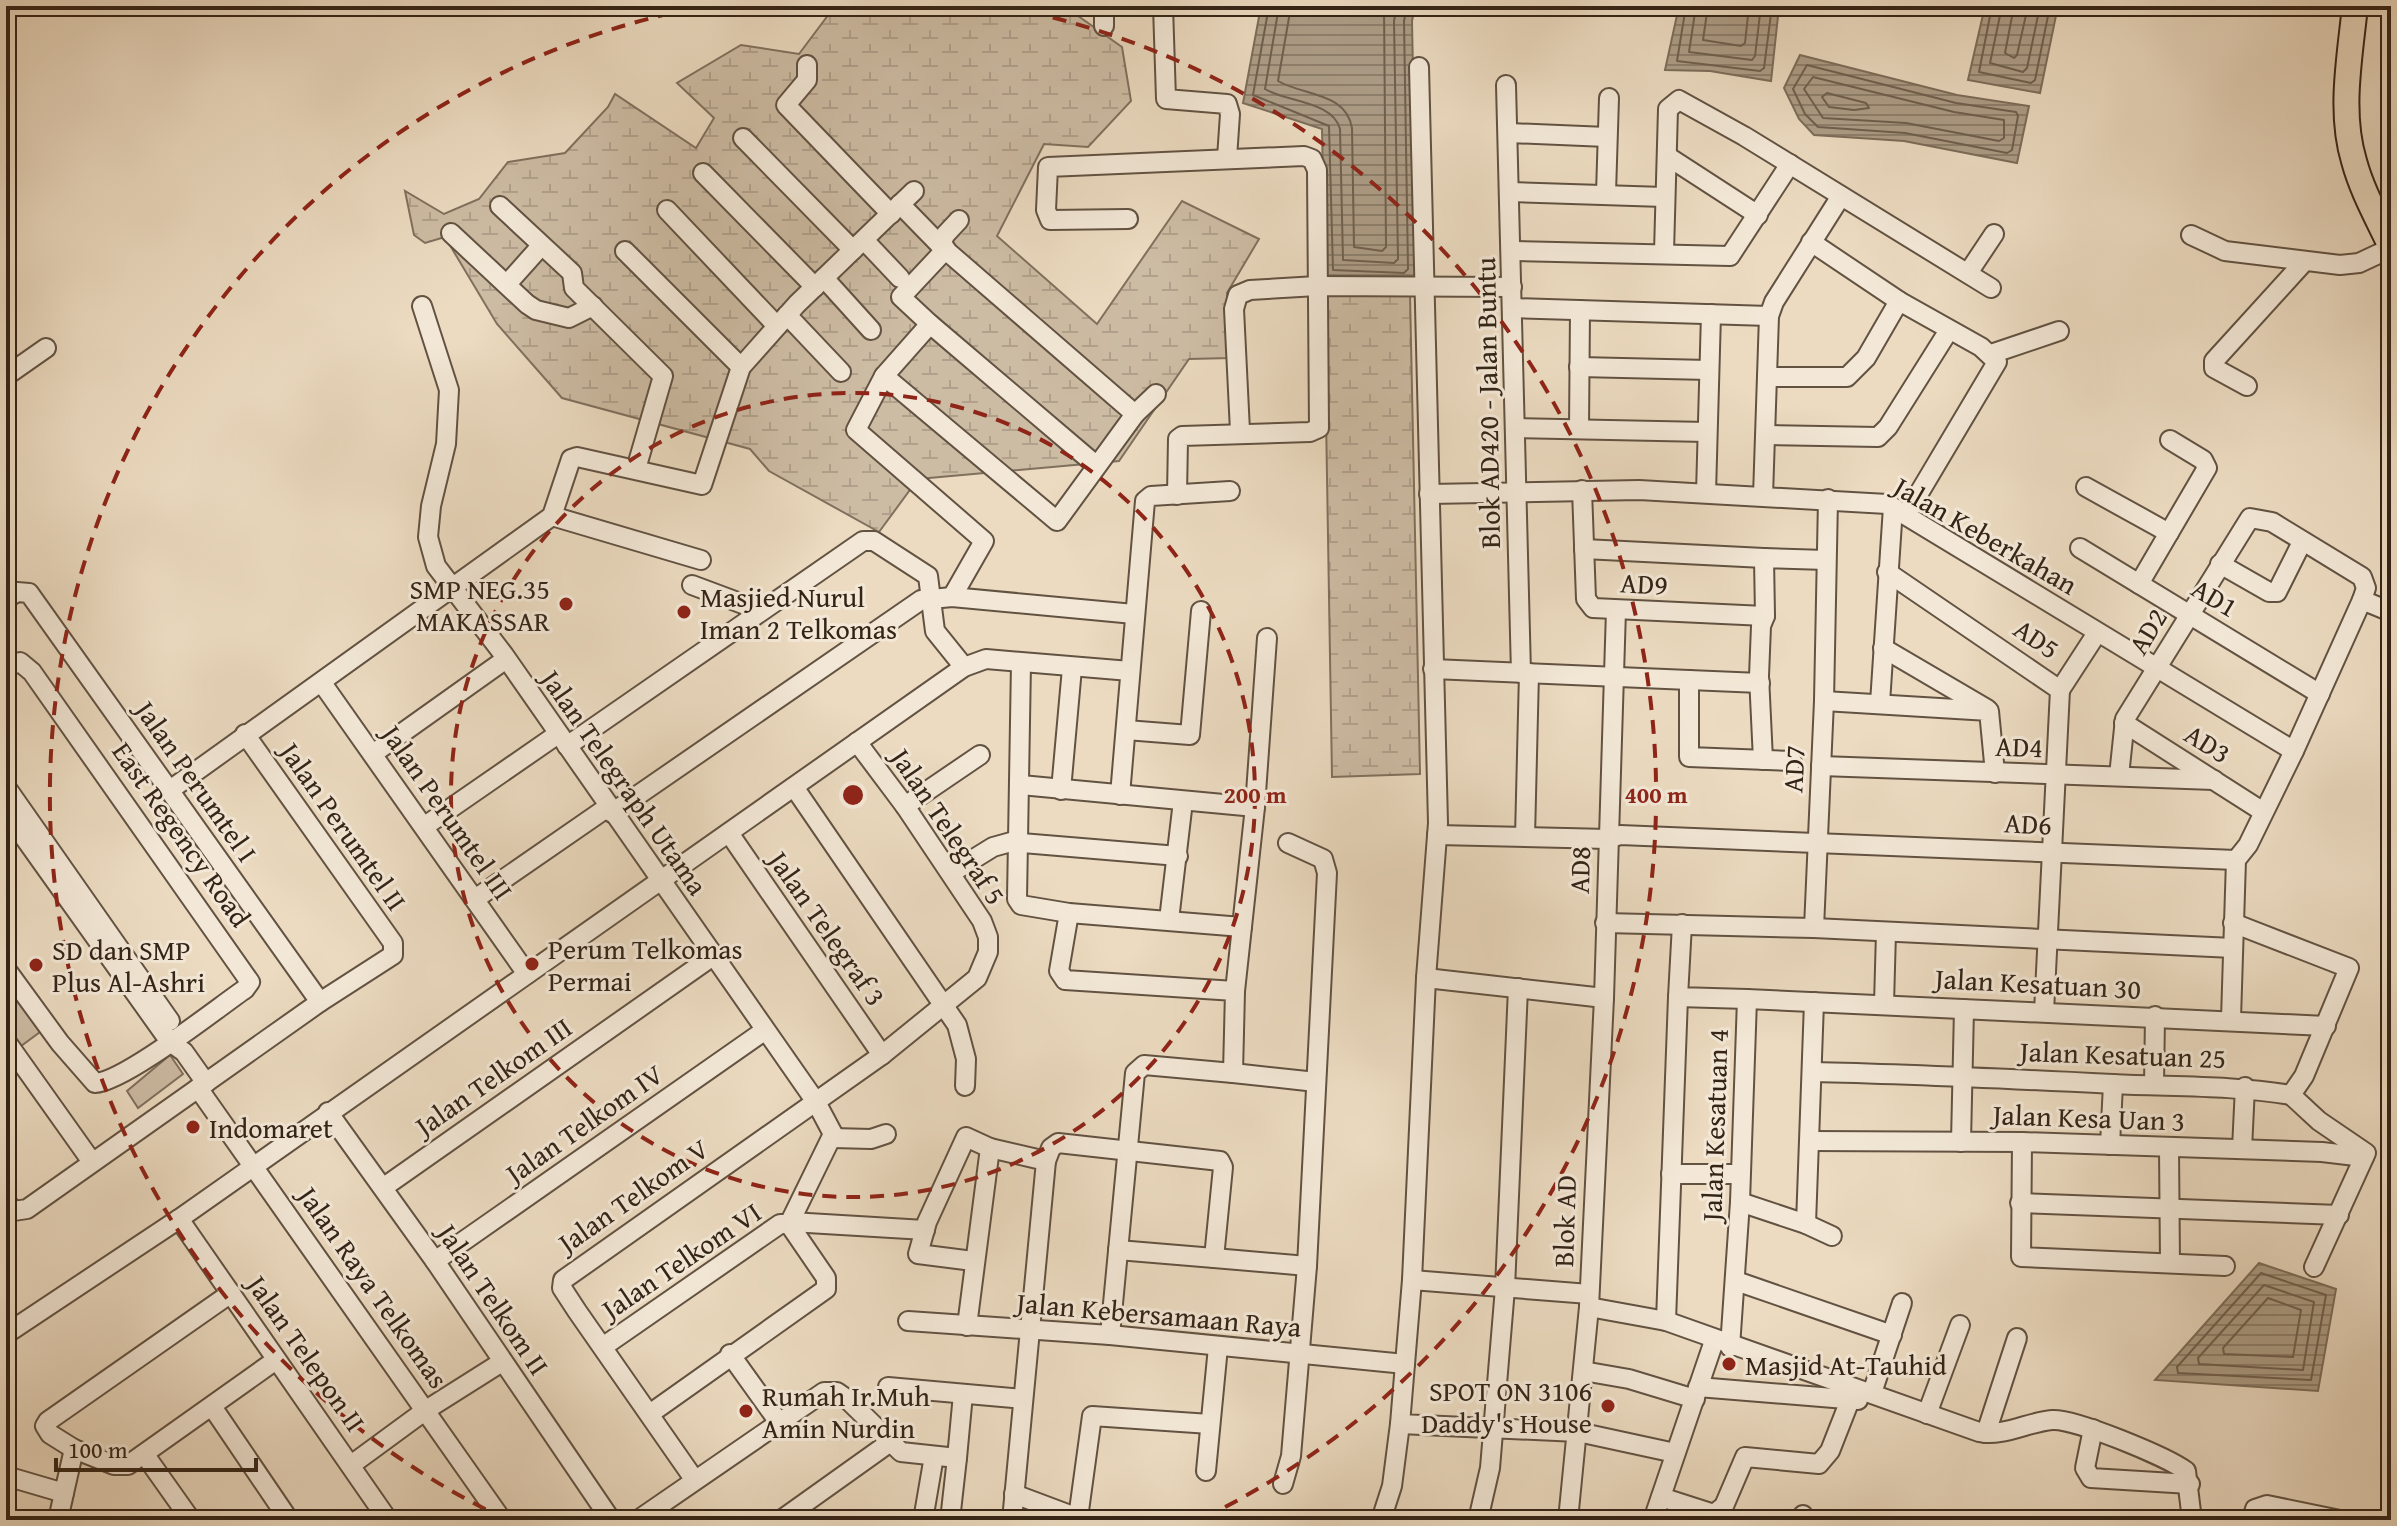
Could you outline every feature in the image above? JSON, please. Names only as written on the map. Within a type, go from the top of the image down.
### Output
[{"type":"main road","points":[[2355,6],[2348,77],[2349,143],[2362,184],[2391,248]]},
{"type":"street","points":[[1104,6],[1104,26]]},
{"type":"street","points":[[1163,6],[1166,99],[1227,104],[1230,114],[1227,158]]},
{"type":"street","points":[[807,65],[807,80],[786,105],[896,209],[944,247],[1135,414]]},
{"type":"street","points":[[1381,1520],[1392,1486],[1412,1280],[1426,978],[1438,829],[1419,67]]},
{"type":"street","name":"Blok AD420 - Jalan Buntu","points":[[1506,85],[1517,492],[1530,673],[1525,831]]},
{"type":"street","points":[[1606,193],[1609,98]]},
{"type":"street","points":[[1664,252],[1669,106],[1679,100],[1790,164],[1991,288]]},
{"type":"street","points":[[1509,133],[1607,137]]},
{"type":"street","points":[[743,138],[858,245],[900,278]]},
{"type":"street","points":[[1128,219],[1050,220],[1046,210],[1048,167],[1304,156],[1314,163],[1319,428],[1310,432],[1240,431],[1179,437],[1177,495]]},
{"type":"street","points":[[1667,156],[1758,215]]},
{"type":"street","points":[[1512,251],[1664,252],[1730,256],[1790,164]]},
{"type":"street","points":[[703,173],[871,330]]},
{"type":"street","points":[[170,790],[245,734],[453,590],[552,516],[571,459],[577,457],[702,485],[741,367],[782,320],[914,191]]},
{"type":"street","points":[[1510,192],[1664,197]]},
{"type":"street","points":[[1763,496],[1769,316],[1841,196]]},
{"type":"street","points":[[500,206],[572,273],[574,288],[663,376],[636,469]]},
{"type":"street","points":[[667,210],[841,372]]},
{"type":"street","points":[[959,220],[945,235],[944,247],[901,297],[1097,466]]},
{"type":"street","points":[[451,233],[536,310],[555,316],[578,317],[593,306]]},
{"type":"street","points":[[1968,273],[1994,234]]},
{"type":"street","points":[[2191,235],[2225,251],[2349,265],[2391,248]]},
{"type":"street","points":[[1811,242],[1899,301],[1991,354],[1996,365],[1900,511],[1887,572],[1880,703]]},
{"type":"street","points":[[507,284],[541,246]]},
{"type":"street","points":[[625,251],[741,367]]},
{"type":"street","points":[[2247,386],[2214,368],[2214,361],[2304,262]]},
{"type":"street","points":[[1240,431],[1235,299],[1250,290],[1317,286],[1512,287]]},
{"type":"street","points":[[1767,377],[1840,379],[1854,371],[1866,358],[1899,301]]},
{"type":"street","name":"Jalan Telegraph Utama","points":[[422,306],[444,371],[450,412],[446,444],[431,506],[429,546],[436,566],[506,659],[816,1102],[833,1138]]},
{"type":"street","points":[[1512,308],[1769,316]]},
{"type":"street","points":[[1579,428],[1580,310]]},
{"type":"street","points":[[1706,493],[1711,314]]},
{"type":"street","points":[[930,324],[884,376],[856,430],[984,541],[952,597]]},
{"type":"street","points":[[1766,435],[1878,437],[1888,427],[1949,330]]},
{"type":"street","points":[[1991,354],[2059,331]]},
{"type":"street","points":[[6,376],[46,348]]},
{"type":"street","points":[[1579,367],[1709,370]]},
{"type":"street","points":[[884,376],[1057,521],[1135,414],[1156,394]]},
{"type":"street","points":[[1516,428],[1707,432]]},
{"type":"street","points":[[2139,584],[2207,468],[2203,460],[2170,440]]},
{"type":"street","points":[[2086,487],[2169,533]]},
{"type":"street","name":"Jalan Keberkahan","points":[[1429,494],[1582,490],[1879,501],[2294,751]]},
{"type":"street","name":"AD9","points":[[1582,490],[1586,599],[1593,608],[1765,616]]},
{"type":"street","points":[[1120,795],[1145,501],[1151,496],[1230,491]]},
{"type":"street","name":"AD7","points":[[1814,928],[1824,701],[1828,499]]},
{"type":"street","points":[[552,516],[701,560]]},
{"type":"street","name":"AD2","points":[[2119,776],[2124,723],[2246,523],[2252,517],[2266,519],[2302,542]]},
{"type":"street","points":[[425,826],[563,740],[863,541],[874,541],[917,566],[930,581],[929,598],[935,631],[964,667]]},
{"type":"street","points":[[2220,564],[2269,592],[2277,592],[2302,542],[2362,577],[2366,588],[2294,751],[2248,845],[2236,860],[2231,1019]]},
{"type":"street","name":"AD1","points":[[2080,548],[2320,694]]},
{"type":"street","points":[[1584,549],[1826,560]]},
{"type":"street","points":[[1763,760],[1760,683],[1761,626],[1765,616],[1764,558]]},
{"type":"street","name":"AD5","points":[[1887,572],[2060,690],[2044,1012]]},
{"type":"street","points":[[692,585],[759,610]]},
{"type":"street","name":"Jalan Perumtel I","points":[[6,599],[17,592],[29,593],[320,1002]]},
{"type":"street","points":[[475,899],[888,620],[929,598],[952,597],[1134,614]]},
{"type":"street","points":[[2362,600],[2391,612]]},
{"type":"street","name":"AD8","points":[[1616,610],[1612,834],[1605,923],[1814,928],[2233,948]]},
{"type":"street","points":[[1126,730],[1190,735],[1201,611]]},
{"type":"street","points":[[2060,690],[2097,633]]},
{"type":"street","points":[[1233,1073],[1235,991],[1255,807],[1267,638]]},
{"type":"street","points":[[1883,648],[1989,711]]},
{"type":"street","points":[[374,753],[506,659]]},
{"type":"street","points":[[6,1334],[179,1219],[964,667],[986,659],[1130,671]]},
{"type":"street","name":"East Regency Road","points":[[6,667],[20,662],[32,672],[249,978],[245,989],[178,1043]]},
{"type":"street","points":[[1021,663],[1018,902],[1028,908],[1069,913],[1242,927]]},
{"type":"street","points":[[1061,790],[1072,668]]},
{"type":"street","points":[[1433,669],[1760,683]]},
{"type":"street","points":[[1689,680],[1687,756],[1792,761]]},
{"type":"street","name":"Jalan Perumtel III","points":[[322,683],[527,974]]},
{"type":"street","points":[[1824,701],[1989,711]]},
{"type":"street","points":[[1989,711],[1995,773]]},
{"type":"street","name":"AD3","points":[[2124,723],[2262,811]]},
{"type":"street","name":"Jalan Perumtel II","points":[[245,734],[395,951],[320,1002]]},
{"type":"street","name":"Jalan Telegraf 5","points":[[816,1102],[882,1055],[977,978],[988,952],[988,937],[982,921],[905,806],[857,742]]},
{"type":"street","points":[[905,806],[980,755]]},
{"type":"street","name":"AD4","points":[[1821,766],[2214,780]]},
{"type":"street","points":[[1021,785],[1255,807]]},
{"type":"street","name":"Jalan Raya Telkomas","points":[[6,787],[101,936]]},
{"type":"street","points":[[794,787],[945,1004],[963,1040],[965,1086]]},
{"type":"street","points":[[1169,920],[1183,801]]},
{"type":"street","name":"Jalan Raya Telkomas","points":[[6,812],[178,1043],[254,1165],[502,1520]]},
{"type":"street","name":"AD6","points":[[1438,829],[2236,860]]},
{"type":"street","name":"Jalan Telegraf 3","points":[[729,833],[882,1055]]},
{"type":"street","points":[[951,873],[993,847],[1020,843],[1178,856]]},
{"type":"street","points":[[1283,1484],[1291,1456],[1307,1266],[1327,864],[1288,843]]},
{"type":"street","points":[[1069,913],[1059,971],[1065,980],[1235,991]]},
{"type":"street","name":"Blok AD","points":[[1568,1520],[1589,1301],[1605,923]]},
{"type":"street","points":[[2233,923],[2349,968],[2300,1085],[2291,1095],[2319,1121],[2366,1153],[2314,1267]]},
{"type":"street","name":"Jalan Kesatuan 4","points":[[1653,1520],[1696,1393],[1722,1344],[1736,1281],[1740,1202],[1747,999],[1678,997],[1682,924]]},
{"type":"street","points":[[1884,1004],[1886,932]]},
{"type":"street","name":"Jalan Telkom III","points":[[384,1187],[713,956]]},
{"type":"street","points":[[6,969],[60,1043],[95,1083],[109,1081],[178,1043]]},
{"type":"street","points":[[1426,978],[1604,998]]},
{"type":"street","points":[[1478,1520],[1489,1477],[1505,1288],[1518,988]]},
{"type":"street","points":[[1666,1321],[1678,997]]},
{"type":"street","name":"Jalan Kesatuan 30","points":[[1747,999],[2231,1019],[2326,1026]]},
{"type":"street","points":[[13,1207],[92,1162],[320,1002]]},
{"type":"street","points":[[1806,1224],[1814,1002]]},
{"type":"street","points":[[1961,1142],[1964,1009]]},
{"type":"street","points":[[2154,1085],[2155,1016]]},
{"type":"street","name":"Jalan Telkom IV","points":[[435,1261],[764,1031]]},
{"type":"street","points":[[6,1041],[92,1162]]},
{"type":"street","points":[[1110,1335],[1138,1066],[1316,1082]]},
{"type":"street","name":"Jalan Kesatuan 25","points":[[1812,1072],[1962,1074],[2113,1084],[2245,1087],[2291,1095]]},
{"type":"street","points":[[2110,1145],[2113,1084]]},
{"type":"street","points":[[2242,1149],[2245,1087]]},
{"type":"street","name":"Jalan Telkom V","points":[[694,1479],[562,1288],[565,1277],[816,1102]]},
{"type":"street","name":"Jalan Telkom II","points":[[328,1112],[384,1187],[611,1520]]},
{"type":"street","points":[[790,1223],[833,1138],[871,1139],[886,1134]]},
{"type":"street","points":[[973,1261],[918,1254],[963,1139],[970,1137],[990,1148],[1046,1161]]},
{"type":"street","name":"Jalan Kesa Uan 3","points":[[1811,1141],[2022,1142],[2242,1149],[2364,1157]]},
{"type":"street","points":[[2022,1142],[2020,1203],[2023,1258],[2225,1266]]},
{"type":"street","points":[[1012,1520],[1023,1399],[1033,1332],[1046,1161],[1051,1148],[1058,1143],[1220,1161],[1223,1167],[1214,1258]]},
{"type":"street","points":[[967,1326],[990,1148]]},
{"type":"street","points":[[2169,1148],[2170,1263]]},
{"type":"street","points":[[1671,1174],[1740,1174]]},
{"type":"street","points":[[1740,1202],[1832,1236]]},
{"type":"street","points":[[2020,1203],[2339,1215]]},
{"type":"street","name":"Jalan Telepon II","points":[[179,1219],[388,1520]]},
{"type":"street","points":[[790,1223],[925,1230]]},
{"type":"street","points":[[651,1413],[730,1354],[821,1293],[827,1284],[826,1278],[790,1223]]},
{"type":"street","name":"Jalan Telkom VI","points":[[604,1346],[780,1224],[790,1223]]},
{"type":"street","points":[[1118,1250],[1307,1266]]},
{"type":"street","points":[[1412,1280],[1505,1288],[1589,1301],[1666,1321],[1722,1344],[1986,1433],[2056,1420],[2093,1429],[2181,1467],[2188,1473],[2192,1520]]},
{"type":"street","points":[[1736,1281],[1892,1335]]},
{"type":"street","points":[[231,1293],[48,1421],[45,1426],[50,1434],[74,1449],[114,1465],[128,1465],[213,1408],[276,1360]]},
{"type":"street","points":[[1878,1396],[1902,1303]]},
{"type":"street","name":"Jalan Kebersamaan Raya","points":[[908,1321],[1110,1335],[1405,1364]]},
{"type":"street","points":[[1927,1414],[1960,1325]]},
{"type":"street","points":[[1986,1433],[2017,1338]]},
{"type":"street","points":[[1206,1471],[1218,1347]]},
{"type":"street","points":[[730,1354],[778,1421]]},
{"type":"street","points":[[351,1465],[426,1410],[502,1362]]},
{"type":"street","points":[[1583,1371],[1696,1393],[1850,1400],[1878,1396]]},
{"type":"street","points":[[888,1387],[1023,1399]]},
{"type":"street","points":[[638,1520],[824,1392],[837,1392],[901,1452],[957,1458]]},
{"type":"street","points":[[950,1520],[963,1394]]},
{"type":"street","points":[[1661,1497],[1714,1514],[1724,1506],[1745,1457],[1819,1464],[1830,1451],[1850,1400]]},
{"type":"street","points":[[213,1408],[289,1520]]},
{"type":"street","points":[[1014,1494],[1080,1519],[1092,1416],[1210,1424]]},
{"type":"street","points":[[1400,1424],[1578,1432],[1675,1453]]},
{"type":"street","points":[[2093,1429],[2085,1468],[2091,1478],[2190,1484]]},
{"type":"street","points":[[781,1520],[889,1443]]},
{"type":"street","points":[[58,1520],[74,1449]]},
{"type":"street","points":[[145,1455],[191,1520]]},
{"type":"street","points":[[923,1520],[934,1456]]},
{"type":"street","points":[[6,1476],[64,1493]]},
{"type":"street","points":[[2252,1520],[2255,1509],[2267,1505],[2340,1520]]},
{"type":"green space","points":[[835,6],[876,6],[884,13],[893,6],[1064,6],[1122,47],[1131,101],[1088,147],[1044,144],[997,236],[1097,324],[1182,201],[1259,239],[1227,293],[1230,358],[1189,359],[1119,461],[918,479],[879,532],[769,471],[750,449],[562,398],[497,324],[445,237],[425,243],[414,235],[405,191],[444,214],[479,199],[508,162],[565,153],[608,107],[615,94],[696,148],[714,118],[677,83],[741,45],[799,54]]},
{"type":"green space","points":[[1410,294],[1420,774],[1332,777],[1324,296]]},
{"type":"green space","points":[[17,999],[40,1032],[21,1046],[6,1025],[6,1007]]},
{"type":"green space","points":[[170,1055],[183,1074],[138,1108],[127,1091]]},
{"type":"water","points":[[1261,6],[1415,6],[1412,21],[1417,282],[1325,280],[1322,129],[1243,103]]},
{"type":"water","points":[[1679,6],[1779,7],[1771,81],[1710,71],[1665,70]]},
{"type":"water","points":[[1985,6],[2058,6],[2040,93],[1968,80]]},
{"type":"water","points":[[1800,55],[1957,95],[2029,106],[2017,163],[1904,141],[1814,135],[1799,119],[1784,88]]},
{"type":"water","points":[[2259,1263],[2336,1289],[2318,1391],[2155,1380]]},
{"type":"place","name":"SMP NEG.35 MAKASSAR","points":[[566,604]]},
{"type":"place","name":"Masjied Nurul Iman 2 Telkomas","points":[[684,612]]},
{"type":"place","name":"Perum Telkomas Permai","points":[[532,964]]},
{"type":"place","name":"SD dan SMP Plus Al-Ashri","points":[[36,965]]},
{"type":"place","name":"Indomaret","points":[[193,1127]]},
{"type":"place","name":"Masjid At-Tauhid","points":[[1729,1364]]},
{"type":"place","name":"SPOT ON 3106 Daddy's House","points":[[1608,1406]]},
{"type":"place","name":"Rumah Ir.Muh Amin Nurdin","points":[[746,1411]]}]
